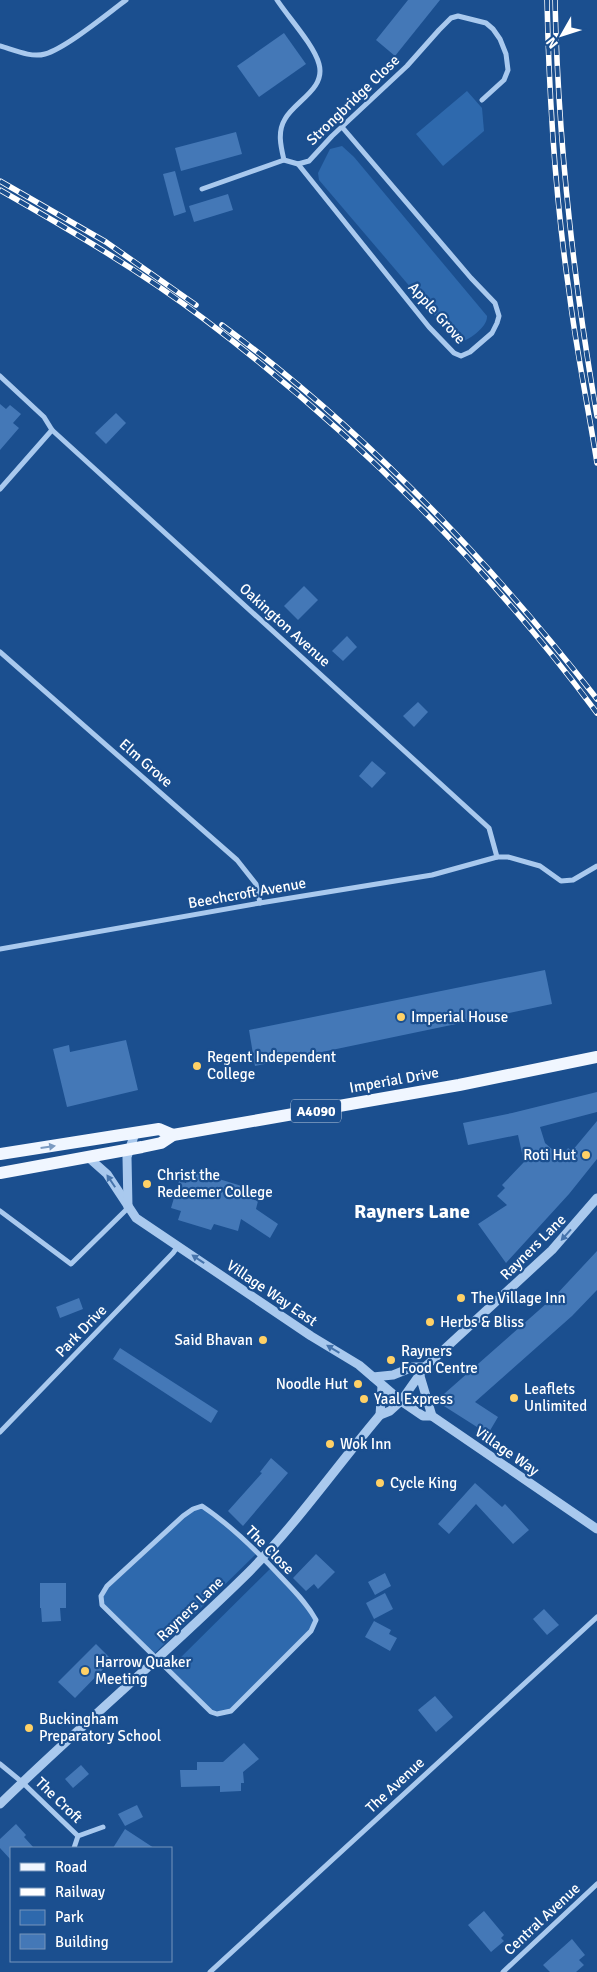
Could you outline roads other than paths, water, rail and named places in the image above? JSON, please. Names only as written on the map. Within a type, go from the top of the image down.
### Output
[{"type":"main road","name":"Imperial Drive","points":[[0,1173],[89,1158],[161,1143],[173,1135],[442,1088],[595,1056]]},
{"type":"main road","name":"Imperial Drive","points":[[0,1154],[159,1129],[173,1135]]},
{"type":"street","points":[[0,46],[27,54],[44,54],[59,48],[126,0]]},
{"type":"street","name":"Strongbridge Close","points":[[277,0],[304,38],[318,60],[320,67],[318,82],[285,119],[280,133],[280,147],[284,160]]},
{"type":"street","name":"Strongbridge Close","points":[[298,164],[309,161],[342,126],[407,66],[451,18],[458,16],[486,23],[494,29],[506,54],[508,70],[504,80],[482,100]]},
{"type":"street","name":"Apple Grove","points":[[298,164],[429,327],[454,353],[461,356],[470,352],[492,333],[499,316],[495,303],[471,278],[342,126]]},
{"type":"street","points":[[202,189],[284,160],[298,164]]},
{"type":"street","name":"Oakington Avenue","points":[[0,376],[44,417],[52,430],[489,828],[497,857]]},
{"type":"street","points":[[0,489],[52,430]]},
{"type":"street","name":"Elm Grove","points":[[0,652],[237,860],[256,884],[260,903]]},
{"type":"street","points":[[497,857],[524,860],[540,866],[561,881],[573,880],[597,866]]},
{"type":"street","name":"Beechcroft Avenue","points":[[0,949],[432,875],[497,857]]},
{"type":"street","points":[[0,1211],[71,1264],[128,1208],[129,1194],[126,1170],[128,1150],[135,1134]]},
{"type":"street","name":"Village Way East","points":[[89,1158],[106,1174],[136,1218],[311,1336],[359,1365],[400,1401]]},
{"type":"street","name":"Rayners Lane","points":[[0,1804],[158,1658],[263,1556],[380,1415],[390,1412],[420,1376],[425,1367],[552,1250],[597,1198]]},
{"type":"street","name":"Park Drive","points":[[0,1432],[167,1260],[178,1246]]},
{"type":"street","points":[[373,1377],[393,1375],[413,1367],[425,1367]]},
{"type":"street","points":[[420,1376],[432,1416]]},
{"type":"street","points":[[380,1415],[382,1386]]},
{"type":"street","name":"Village Way","points":[[400,1401],[423,1416],[432,1416],[597,1529]]},
{"type":"street","name":"The Close","points":[[202,1506],[216,1515],[263,1556],[308,1606],[316,1620],[311,1631],[231,1711],[218,1714],[211,1712],[102,1605],[101,1596],[106,1586],[184,1516],[193,1509],[202,1506]]},
{"type":"street","name":"The Avenue","points":[[210,1972],[597,1617]]},
{"type":"street","name":"The Croft","points":[[0,1764],[22,1782],[78,1836]]},
{"type":"street","name":"The Croft","points":[[78,1836],[103,1827]]},
{"type":"street","name":"The Croft","points":[[74,1847],[78,1836]]},
{"type":"street","name":"Central Avenue","points":[[504,1972],[597,1884]]},
{"type":"railway","points":[[547,0],[549,73],[556,182],[575,334],[597,463]]},
{"type":"railway","points":[[555,0],[559,105],[568,209],[588,364],[597,416]]},
{"type":"railway","points":[[0,181],[106,242],[196,305]]},
{"type":"railway","points":[[0,190],[104,251],[155,284],[259,362],[312,407],[414,502],[463,552],[510,604],[597,713]]},
{"type":"railway","points":[[222,325],[326,408],[422,499],[513,596],[597,699]]},
{"type":"place","name":"Imperial House","points":[[401,1017]]},
{"type":"place","name":"Regent Independent College","points":[[197,1066]]},
{"type":"place","name":"Roti Hut","points":[[586,1155]]},
{"type":"place","name":"Christ the Redeemer College","points":[[147,1184]]},
{"type":"place","name":"The Village Inn","points":[[461,1298]]},
{"type":"place","name":"Herbs & Bliss","points":[[430,1322]]},
{"type":"place","name":"Said Bhavan","points":[[263,1340]]},
{"type":"place","name":"Rayners Food Centre","points":[[391,1360]]},
{"type":"place","name":"Noodle Hut","points":[[358,1384]]},
{"type":"place","name":"Leaflets Unlimited","points":[[514,1398]]},
{"type":"place","name":"Yaal Express","points":[[364,1399]]},
{"type":"place","name":"Wok Inn","points":[[330,1444]]},
{"type":"place","name":"Cycle King","points":[[380,1483]]},
{"type":"place","name":"Harrow Quaker Meeting","points":[[85,1671]]},
{"type":"place","name":"Buckingham Preparatory School","points":[[29,1728]]},
{"type":"district","name":"Rayners Lane","points":[[412,1211]]}]
